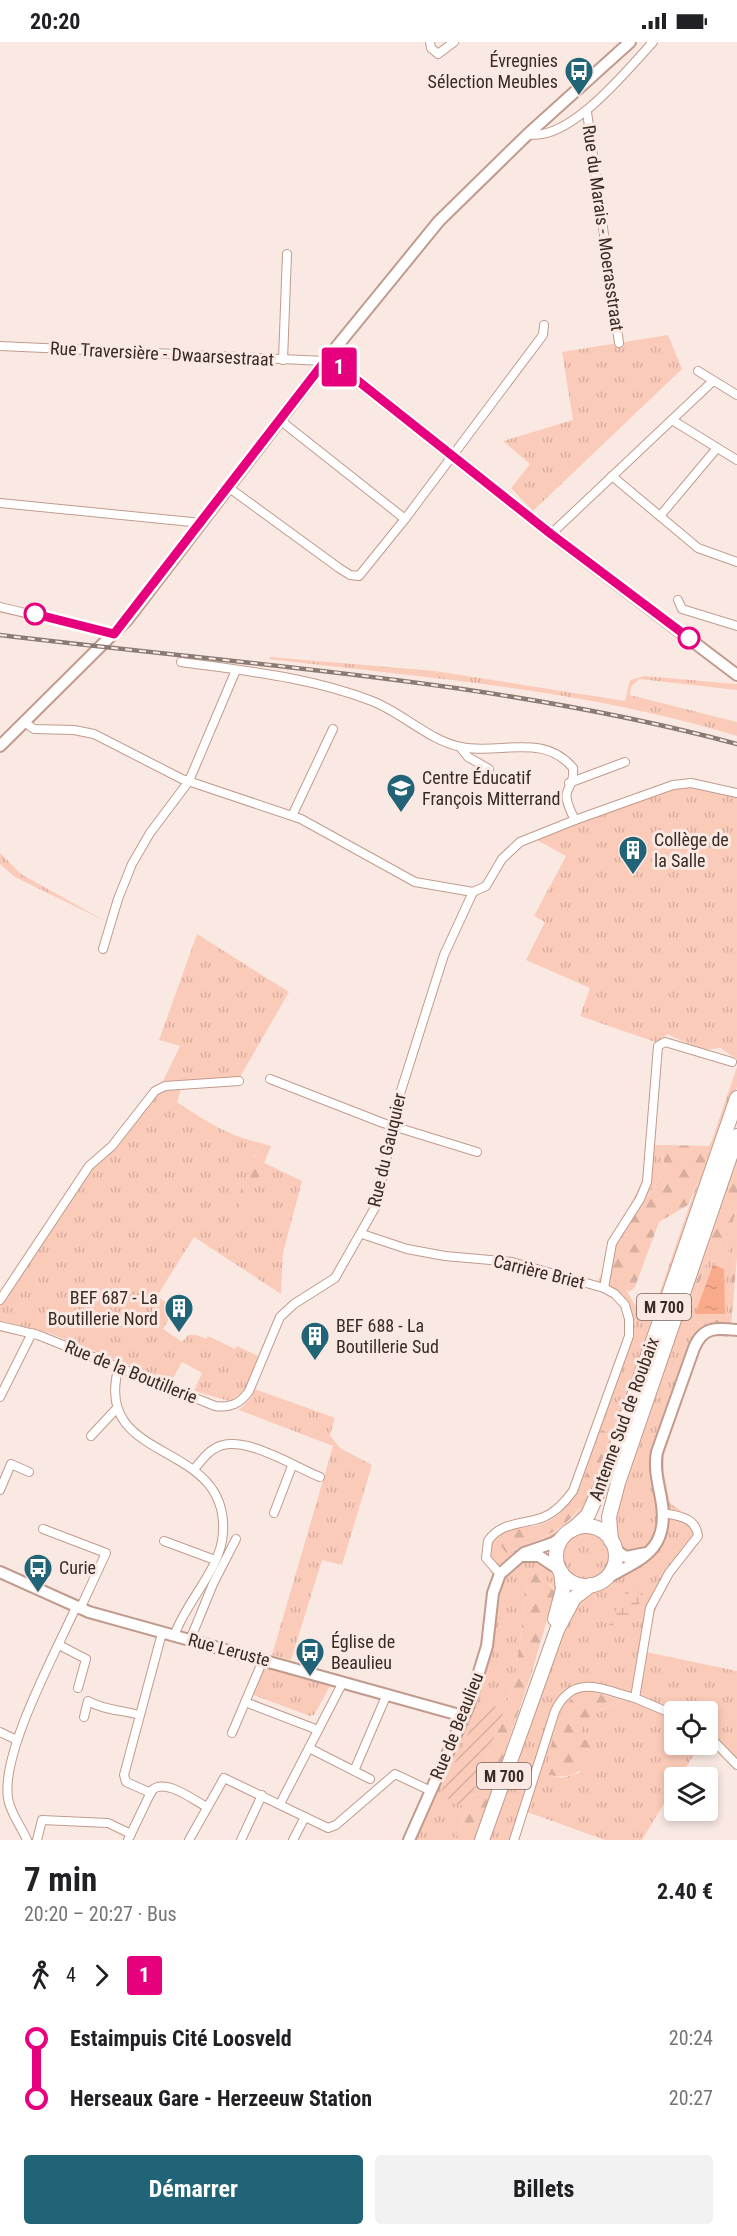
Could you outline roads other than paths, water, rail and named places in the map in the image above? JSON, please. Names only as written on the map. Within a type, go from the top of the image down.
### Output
[{"type":"highway","name":"Antenne Sud de Roubaix","points":[[568,1533],[588,1515],[609,1468],[737,1098]]},
{"type":"highway","name":"Antenne Sud de Roubaix","points":[[613,1545],[609,1517],[618,1482],[737,1136]]},
{"type":"highway","points":[[592,1527],[602,1531],[613,1545],[613,1567],[597,1583],[572,1582],[560,1571],[556,1554],[568,1533],[592,1527]]},
{"type":"highway","name":"M 700","points":[[482,1840],[526,1713],[561,1600],[563,1583],[560,1571]]},
{"type":"highway","name":"M 700","points":[[526,1713],[563,1617],[576,1595],[597,1583]]},
{"type":"main road","points":[[0,746],[114,634],[281,421],[325,361],[439,220],[528,134],[630,42]]},
{"type":"main road","points":[[325,361],[343,369],[551,534],[737,675]]},
{"type":"main road","points":[[597,1583],[640,1561],[653,1548],[662,1531],[663,1513],[656,1470],[657,1452],[696,1343],[701,1335],[711,1329],[737,1330]]},
{"type":"main road","points":[[500,1574],[518,1557],[568,1533]]},
{"type":"main road","points":[[613,1545],[620,1555],[632,1557],[644,1554],[653,1548]]},
{"type":"main road","points":[[518,1557],[536,1555],[560,1571]]},
{"type":"main road","name":"Rue Leruste","points":[[0,1572],[78,1608],[463,1716]]},
{"type":"main road","name":"Rue de Beaulieu","points":[[409,1840],[469,1705],[487,1646],[494,1593],[500,1574]]},
{"type":"street","points":[[430,42],[430,48],[438,54],[454,42]]},
{"type":"street","points":[[528,134],[538,136],[587,112],[653,42]]},
{"type":"street","name":"Rue du Marais - Moerasstraat","points":[[587,112],[619,343]]},
{"type":"street","points":[[283,360],[287,254]]},
{"type":"street","points":[[228,487],[339,568],[356,576],[366,570],[405,519],[543,334],[544,325]]},
{"type":"street","name":"Rue Traversière - Dwaarsestraat","points":[[0,346],[325,361]]},
{"type":"street","points":[[698,371],[737,395]]},
{"type":"street","points":[[551,534],[713,381]]},
{"type":"street","points":[[672,420],[737,460]]},
{"type":"street","points":[[281,421],[405,519]]},
{"type":"street","points":[[660,516],[717,447]]},
{"type":"street","points":[[612,476],[707,553],[737,562]]},
{"type":"street","points":[[0,503],[202,523]]},
{"type":"street","points":[[678,600],[682,609],[737,626]]},
{"type":"street","points":[[0,607],[114,634]]},
{"type":"street","points":[[181,662],[298,678],[370,701],[460,747],[522,746],[548,749],[573,768],[565,794],[566,801],[576,820]]},
{"type":"street","points":[[103,949],[117,899],[137,853],[189,782],[236,670]]},
{"type":"street","points":[[24,722],[34,729],[74,730],[94,734],[189,782],[292,816],[324,831],[415,882],[473,892],[486,886],[502,859],[520,842],[576,820],[673,785],[691,783],[737,792]]},
{"type":"street","points":[[292,816],[333,729]]},
{"type":"street","points":[[460,747],[468,757],[489,769]]},
{"type":"street","points":[[569,783],[626,762]]},
{"type":"street","name":"Rue du Gauquier","points":[[231,1406],[241,1401],[249,1392],[280,1317],[294,1304],[333,1281],[362,1234],[380,1196],[399,1097],[444,956],[473,892]]},
{"type":"street","name":"Carrière Briet","points":[[362,1234],[407,1249],[445,1256],[504,1260],[604,1288],[612,1243],[640,1199],[647,1182],[658,1046],[664,1042],[732,1062]]},
{"type":"street","points":[[270,1079],[393,1126],[477,1152]]},
{"type":"street","points":[[0,1300],[89,1166],[97,1156],[112,1146],[155,1091],[165,1086],[239,1081]]},
{"type":"street","points":[[500,1574],[486,1558],[488,1541],[501,1528],[548,1515],[562,1505],[573,1491],[626,1352],[630,1327],[626,1308],[618,1296],[604,1288]]},
{"type":"street","name":"Rue de la Boutillerie","points":[[0,1326],[32,1333],[208,1403],[220,1407],[231,1406]]},
{"type":"street","points":[[0,1397],[32,1333]]},
{"type":"street","points":[[119,1366],[115,1389],[117,1408],[127,1425],[140,1438],[194,1469],[212,1490],[221,1510],[223,1536],[215,1560],[183,1612],[174,1636]]},
{"type":"street","points":[[91,1436],[117,1408]]},
{"type":"street","points":[[194,1469],[213,1449],[232,1444],[253,1448],[320,1477]]},
{"type":"street","points":[[0,1490],[11,1464],[29,1472]]},
{"type":"street","points":[[274,1514],[292,1466]]},
{"type":"street","points":[[635,1698],[650,1608],[665,1579],[698,1536],[697,1528],[690,1520],[663,1513]]},
{"type":"street","points":[[27,1840],[11,1809],[8,1794],[17,1740],[59,1645],[106,1553],[44,1529]]},
{"type":"street","points":[[190,1640],[213,1584],[236,1539]]},
{"type":"street","points":[[164,1541],[215,1560]]},
{"type":"street","points":[[151,1793],[128,1784],[124,1778],[162,1633]]},
{"type":"street","points":[[59,1645],[86,1659],[78,1688]]},
{"type":"street","points":[[232,1732],[263,1659]]},
{"type":"street","points":[[280,1804],[343,1682]]},
{"type":"street","points":[[514,1840],[555,1711],[564,1697],[573,1689],[585,1685],[635,1698],[664,1710]]},
{"type":"street","points":[[354,1771],[387,1694]]},
{"type":"street","points":[[84,1717],[88,1701],[105,1708],[116,1708],[139,1715]]},
{"type":"street","points":[[244,1702],[318,1730]]},
{"type":"street","points":[[0,1732],[17,1740]]},
{"type":"street","points":[[718,1745],[737,1765]]},
{"type":"street","points":[[309,1748],[370,1779]]},
{"type":"street","points":[[189,1840],[224,1778],[325,1828],[331,1828],[395,1774],[431,1791]]},
{"type":"street","points":[[37,1840],[42,1820],[108,1823],[129,1837],[151,1793],[157,1786],[165,1785],[207,1807]]},
{"type":"street","points":[[241,1840],[262,1795]]},
{"type":"street","points":[[293,1840],[304,1817]]},
{"type":"water","points":[[713,1265],[724,1269],[725,1314],[695,1314]]},
{"type":"railway","points":[[0,635],[464,689],[647,722],[737,744]]},
{"type":"place","name":"Évregnies Sélection Meubles","points":[[579,96]]},
{"type":"place","name":"Centre Éducatif François Mitterrand","points":[[401,814]]},
{"type":"place","name":"Collège de la Salle","points":[[633,876]]},
{"type":"place","name":"BEF 687 - La Boutillerie Nord","points":[[179,1334]]},
{"type":"place","name":"BEF 688 - La Boutillerie Sud","points":[[315,1362]]},
{"type":"place","name":"Curie","points":[[38,1594]]},
{"type":"place","name":"Église de Beaulieu","points":[[310,1678]]}]
